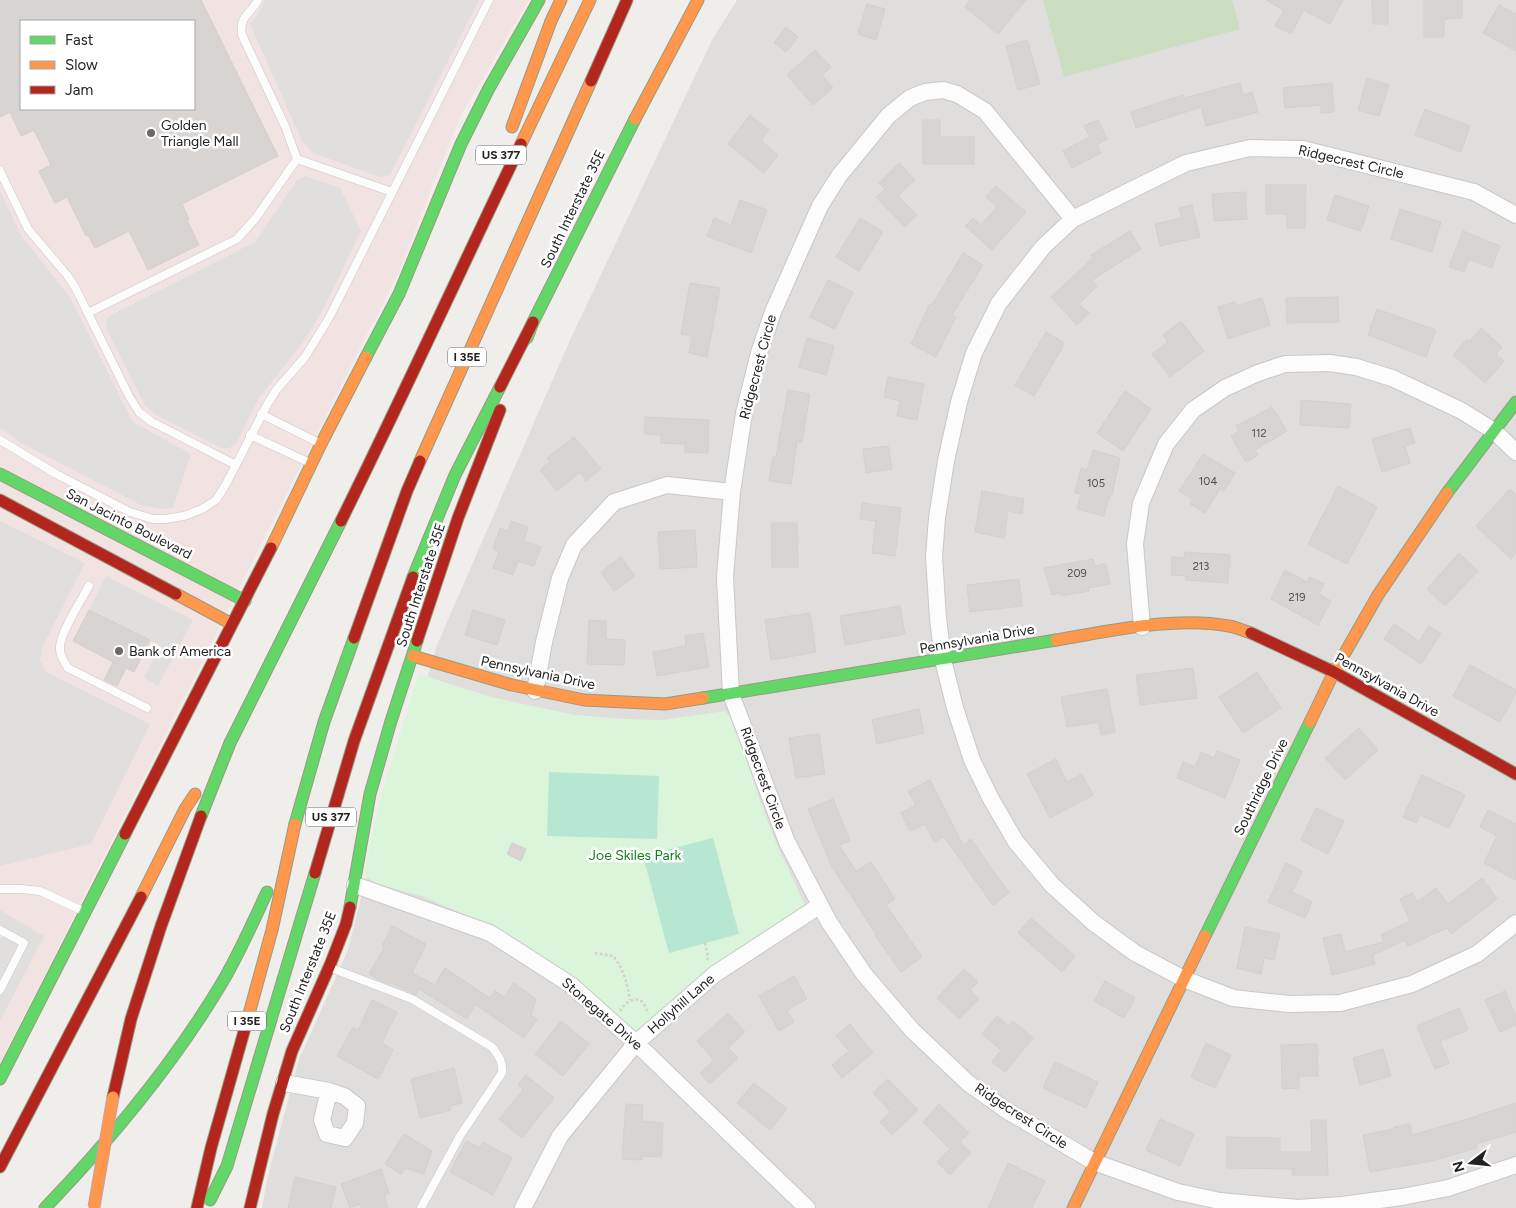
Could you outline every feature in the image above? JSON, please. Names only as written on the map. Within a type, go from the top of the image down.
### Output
[{"type":"main road","points":[[0,1079],[245,601],[321,444],[399,294],[461,144],[488,90],[539,0]]},
{"type":"main road","name":"US 377","points":[[506,141],[561,0]]},
{"type":"main road","points":[[94,1207],[113,1097],[132,1019],[161,926],[201,815],[230,743],[381,441],[590,0]]},
{"type":"main road","name":"I 35E","points":[[197,1208],[211,1148],[272,930],[292,834],[324,722],[407,491],[627,0]]},
{"type":"main road","name":"South Interstate 35E","points":[[250,1208],[273,1114],[292,1051],[343,935],[355,885],[359,851],[370,794],[391,721],[458,518],[533,322],[650,89],[698,0]]},
{"type":"main road","name":"US 377","points":[[452,288],[496,168]]},
{"type":"main road","name":"US 377","points":[[207,1208],[226,1166],[263,1050],[354,741],[409,587],[455,475],[533,322]]},
{"type":"main road","name":"Southridge Drive","points":[[1073,1208],[1334,672],[1384,587],[1460,474],[1516,402]]},
{"type":"main road","name":"San Jacinto Boulevard","points":[[0,474],[245,601]]},
{"type":"main road","points":[[0,500],[232,624]]},
{"type":"main road","name":"Pennsylvania Drive","points":[[413,656],[486,680],[574,699],[665,704],[1142,627],[1201,623],[1230,626],[1260,636],[1334,672],[1516,774]]},
{"type":"main road","points":[[0,1167],[124,931],[185,809],[230,743]]},
{"type":"main road","points":[[45,1208],[77,1175],[154,1085],[213,999],[252,928],[292,834]]},
{"type":"street","name":"Ridgecrest Circle","points":[[1073,218],[985,111],[958,94],[943,90],[925,92],[910,98],[888,116],[839,176],[820,206],[790,271],[759,353],[744,413],[732,492],[725,577],[731,694],[787,842],[828,922],[864,974],[912,1030],[968,1083],[1006,1110],[1094,1162],[1178,1192],[1220,1201],[1298,1208],[1342,1205],[1411,1195],[1455,1186],[1516,1165]]},
{"type":"street","name":"Ridgecrest Circle","points":[[1516,215],[1474,192],[1303,149],[1250,148],[1186,163],[1073,218],[1042,247],[999,303],[974,353],[959,402],[946,461],[937,518],[934,557],[938,618],[944,660],[972,760],[991,798],[1016,842],[1052,885],[1094,923],[1134,953],[1184,979],[1233,998],[1290,1004],[1340,1003],[1412,984],[1477,954],[1516,924]]},
{"type":"street","points":[[1142,627],[1135,544],[1141,503],[1166,444],[1193,410],[1225,388],[1258,373],[1285,364],[1330,363],[1356,367],[1392,378],[1460,410],[1494,431],[1516,452]]},
{"type":"street","points":[[535,691],[544,642],[560,578],[574,545],[614,502],[666,485],[732,492]]},
{"type":"street","name":"Stonegate Drive","points":[[355,885],[490,933],[571,985],[636,1043],[807,1208]]},
{"type":"street","name":"Hollyhill Lane","points":[[522,1208],[560,1136],[636,1043],[715,974],[819,906]]},
{"type":"street","points":[[284,1082],[329,1091]]},
{"type":"lane","points":[[258,0],[243,17],[240,26],[242,35],[285,126],[297,160]]},
{"type":"lane","points":[[0,440],[56,474],[130,512],[150,518],[165,520],[184,516],[202,509],[216,500],[236,466],[261,414],[277,389],[305,357],[329,318],[489,0]]},
{"type":"lane","points":[[297,160],[392,192]]},
{"type":"lane","points":[[88,313],[237,239],[255,220],[297,160]]},
{"type":"lane","points":[[0,171],[28,229],[67,275],[139,412],[152,422],[236,466]]},
{"type":"lane","points":[[261,414],[321,444]]},
{"type":"lane","points":[[250,435],[312,464]]},
{"type":"lane","points":[[89,586],[62,636],[59,647],[61,657],[68,668],[147,708]]},
{"type":"lane","points":[[0,889],[21,888],[40,891],[85,912]]},
{"type":"lane","points":[[0,930],[24,942],[0,990]]},
{"type":"lane","points":[[329,967],[412,999],[492,1047],[500,1058],[503,1066],[502,1073],[460,1136],[421,1208]]},
{"type":"path","points":[[595,953],[613,956],[620,964],[626,978],[630,1000]]},
{"type":"path","points":[[612,1022],[623,1006],[630,1000],[641,1000],[647,1013],[657,1025]]},
{"type":"shaded area","name":"Golden Triangle Mall","points":[[0,0],[529,0],[461,115],[399,271],[0,1063]]},
{"type":"shaded area","points":[[265,0],[479,0],[390,175],[380,177],[313,153],[302,141],[250,24],[260,11]]},
{"type":"shaded area","points":[[737,0],[1516,0],[1516,1208],[262,1208],[267,1180],[298,1062],[348,950],[361,898],[437,645],[570,340],[712,40]]},
{"type":"shaded area","points":[[306,176],[340,188],[361,231],[325,306],[304,341],[259,398],[236,444],[229,448],[221,448],[156,415],[144,404],[106,328],[107,320],[109,316],[255,242],[297,180]]},
{"type":"shaded area","points":[[0,191],[21,235],[71,299],[133,422],[191,454],[173,508],[163,509],[141,505],[21,443],[0,428]]},
{"type":"shaded area","points":[[0,521],[85,563],[42,648],[40,660],[46,672],[150,724],[91,844],[0,866]]},
{"type":"shaded area","points":[[106,576],[193,620],[158,686],[144,678],[160,645],[89,610]]},
{"type":"shaded area","points":[[0,910],[44,936],[0,1021],[0,941],[4,933],[0,930]]},
{"type":"green space","points":[[1043,0],[1232,0],[1240,29],[1064,77]]},
{"type":"green space","name":"Joe Skiles Park","points":[[419,674],[491,697],[575,715],[662,720],[725,711],[735,723],[761,804],[776,843],[805,905],[712,967],[635,1032],[494,928],[425,897],[374,883],[364,873],[381,795]]},
{"type":"green space","points":[[549,772],[659,776],[657,839],[547,836]]},
{"type":"green space","points":[[713,838],[739,934],[669,953],[643,856]]},
{"type":"building","name":"Golden Triangle Mall","points":[[0,0],[201,0],[278,156],[182,204],[189,219],[187,220],[199,245],[148,270],[129,231],[95,248],[88,235],[86,236],[67,197],[55,203],[39,171],[51,165],[34,130],[21,136],[10,112],[0,117]]},
{"type":"building","points":[[970,0],[1026,0],[998,34],[965,7]]},
{"type":"building","points":[[1266,0],[1343,0],[1330,24],[1304,10],[1291,34],[1275,26],[1284,10]]},
{"type":"building","points":[[1372,0],[1388,0],[1388,24],[1373,24]]},
{"type":"building","points":[[1424,0],[1462,0],[1462,18],[1444,19],[1444,37],[1424,37]]},
{"type":"building","points":[[867,4],[885,9],[876,40],[858,34]]},
{"type":"building","points":[[1499,5],[1516,14],[1516,51],[1483,33]]},
{"type":"building","points":[[786,27],[798,37],[786,52],[774,43]]},
{"type":"building","points":[[1027,40],[1040,84],[1018,90],[1006,46]]},
{"type":"building","points":[[815,50],[831,67],[822,75],[833,88],[813,105],[787,75]]},
{"type":"building","points":[[1367,78],[1389,85],[1379,116],[1358,110]]},
{"type":"building","points":[[1240,83],[1243,95],[1252,92],[1258,112],[1206,126],[1201,107],[1136,128],[1131,112],[1183,95],[1184,98]]},
{"type":"building","points":[[1332,83],[1334,112],[1321,113],[1321,105],[1285,108],[1283,88]]},
{"type":"building","points":[[1425,109],[1470,126],[1461,152],[1415,135]]},
{"type":"building","points":[[750,115],[769,130],[761,141],[778,155],[764,173],[728,144]]},
{"type":"building","points":[[923,120],[940,120],[940,137],[974,137],[974,164],[923,164]]},
{"type":"building","points":[[1098,120],[1107,139],[1097,145],[1101,153],[1072,168],[1063,151],[1090,137],[1084,126]]},
{"type":"building","points":[[899,163],[915,180],[898,196],[917,215],[905,227],[876,197],[885,189],[879,183]]},
{"type":"building","points":[[1266,185],[1306,185],[1305,228],[1287,228],[1287,214],[1266,214]]},
{"type":"building","points":[[996,186],[1026,212],[992,250],[965,226],[973,218],[981,225],[997,207],[986,197]]},
{"type":"building","points":[[1245,192],[1247,219],[1214,221],[1212,194]]},
{"type":"building","points":[[1335,195],[1369,206],[1361,231],[1327,220]]},
{"type":"building","points":[[740,200],[767,210],[751,253],[707,236],[714,218],[731,225]]},
{"type":"building","points":[[1192,205],[1200,237],[1160,246],[1155,224],[1182,218],[1179,208]]},
{"type":"building","points":[[1400,209],[1441,222],[1432,252],[1391,239]]},
{"type":"building","points":[[860,218],[883,232],[859,271],[836,257]]},
{"type":"building","points":[[1130,231],[1141,249],[1092,280],[1097,286],[1079,304],[1089,313],[1077,325],[1051,297],[1093,258],[1091,255]]},
{"type":"building","points":[[1463,231],[1500,246],[1492,268],[1469,259],[1464,272],[1449,267]]},
{"type":"building","points":[[963,253],[983,265],[952,315],[956,317],[936,357],[911,344],[930,304],[932,305]]},
{"type":"building","points":[[828,280],[853,292],[835,329],[810,317]]},
{"type":"building","points":[[690,283],[720,288],[707,357],[689,353],[692,336],[681,334]]},
{"type":"building","points":[[1338,297],[1339,322],[1287,323],[1286,298]]},
{"type":"building","points":[[1262,298],[1270,325],[1228,339],[1218,307],[1235,302],[1236,306]]},
{"type":"building","points":[[1377,309],[1436,330],[1426,357],[1368,335]]},
{"type":"building","points":[[1181,321],[1204,351],[1170,377],[1152,354],[1168,342],[1163,335]]},
{"type":"building","points":[[1481,328],[1502,347],[1496,354],[1504,361],[1485,383],[1453,355],[1467,339],[1470,341]]},
{"type":"building","points":[[1046,332],[1063,342],[1063,346],[1034,396],[1015,385]]},
{"type":"building","points":[[807,338],[834,346],[826,375],[799,367]]},
{"type":"building","points":[[888,377],[924,384],[917,420],[897,416],[900,401],[884,397]]},
{"type":"building","points":[[788,390],[810,394],[802,442],[797,442],[791,484],[769,481],[773,457],[776,457]]},
{"type":"building","points":[[1125,391],[1151,409],[1123,451],[1097,433]]},
{"type":"building","points":[[1301,400],[1351,404],[1349,428],[1300,425]]},
{"type":"building","points":[[1272,407],[1287,431],[1255,450],[1258,455],[1246,462],[1231,436],[1239,431],[1236,426]]},
{"type":"building","points":[[645,417],[709,420],[708,453],[685,452],[685,444],[661,443],[661,435],[644,434]]},
{"type":"building","points":[[1410,428],[1415,443],[1405,446],[1410,463],[1382,472],[1372,439]]},
{"type":"building","points":[[574,437],[601,469],[586,481],[580,472],[557,491],[540,470],[550,462],[547,458]]},
{"type":"building","points":[[888,446],[892,469],[866,473],[863,449]]},
{"type":"building","points":[[1093,450],[1120,458],[1112,495],[1110,494],[1104,516],[1077,509],[1081,494],[1075,493],[1081,468],[1087,470]]},
{"type":"building","points":[[1203,454],[1235,473],[1224,491],[1220,489],[1205,513],[1190,504],[1193,499],[1179,491]]},
{"type":"building","points":[[1338,486],[1377,507],[1347,564],[1308,544]]},
{"type":"building","points":[[1510,489],[1516,495],[1516,553],[1511,559],[1476,526]]},
{"type":"building","points":[[982,491],[1024,499],[1022,514],[1008,511],[1004,538],[975,532]]},
{"type":"building","points":[[862,503],[901,508],[895,556],[872,553],[876,521],[860,519]]},
{"type":"building","points":[[511,521],[528,527],[524,541],[541,547],[534,566],[518,561],[513,575],[493,568],[499,551],[493,549],[500,528],[508,531]]},
{"type":"building","points":[[771,523],[797,523],[798,567],[772,567]]},
{"type":"building","points":[[695,530],[697,567],[660,569],[658,532]]},
{"type":"building","points":[[1185,552],[1230,555],[1228,583],[1186,580],[1186,576],[1171,575],[1172,557],[1184,558]]},
{"type":"building","points":[[1459,553],[1478,571],[1445,606],[1427,589]]},
{"type":"building","points":[[621,557],[635,576],[614,591],[601,572]]},
{"type":"building","points":[[1093,559],[1095,566],[1106,564],[1110,584],[1088,588],[1089,591],[1061,596],[1061,593],[1052,595],[1044,568]]},
{"type":"building","points":[[1285,570],[1307,582],[1310,577],[1324,584],[1319,594],[1331,601],[1318,625],[1271,599]]},
{"type":"building","points":[[1019,579],[1022,606],[970,612],[967,585]]},
{"type":"building","points":[[900,606],[905,634],[845,645],[840,616]]},
{"type":"building","name":"Bank of America","points":[[89,610],[150,640],[134,672],[126,668],[117,686],[104,680],[113,662],[73,641]]},
{"type":"building","points":[[473,610],[505,620],[497,645],[465,635]]},
{"type":"building","points":[[810,613],[816,652],[771,660],[765,620]]},
{"type":"building","points":[[589,620],[606,621],[606,639],[625,640],[624,665],[587,664]]},
{"type":"building","points":[[1394,624],[1419,641],[1429,626],[1441,634],[1421,664],[1384,639]]},
{"type":"building","points":[[703,633],[709,667],[657,676],[653,652],[686,646],[685,636]]},
{"type":"building","points":[[1470,665],[1516,690],[1500,722],[1453,696]]},
{"type":"building","points":[[1193,668],[1197,698],[1140,705],[1136,675]]},
{"type":"building","points":[[1257,672],[1281,708],[1243,733],[1219,697]]},
{"type":"building","points":[[1107,689],[1115,732],[1101,735],[1099,722],[1067,727],[1061,697]]},
{"type":"building","points":[[919,709],[924,733],[877,744],[872,720]]},
{"type":"building","points":[[1359,728],[1378,750],[1345,780],[1325,758]]},
{"type":"building","points":[[819,734],[825,774],[796,778],[789,738]]},
{"type":"building","points":[[1217,751],[1240,760],[1225,798],[1177,778],[1183,762],[1195,767],[1201,752],[1214,758]]},
{"type":"building","points":[[1056,759],[1067,782],[1082,774],[1093,795],[1050,818],[1027,774]]},
{"type":"building","points":[[1422,775],[1465,795],[1449,828],[1420,815],[1416,823],[1403,817]]},
{"type":"building","points":[[930,780],[963,845],[971,839],[1009,893],[993,905],[944,837],[934,842],[925,824],[910,831],[901,813],[916,805],[908,791]]},
{"type":"building","points":[[833,799],[850,841],[839,845],[856,871],[871,862],[895,899],[886,905],[922,957],[901,972],[832,867],[808,809]]},
{"type":"building","points":[[1316,808],[1344,821],[1328,854],[1301,840]]},
{"type":"building","points":[[1488,810],[1516,824],[1516,880],[1484,863],[1497,836],[1480,827]]},
{"type":"building","points":[[512,843],[526,849],[521,861],[507,854]]},
{"type":"building","points":[[1286,863],[1302,871],[1292,892],[1312,902],[1305,918],[1268,902]]},
{"type":"building","points":[[1482,878],[1497,899],[1451,934],[1447,928],[1408,946],[1405,940],[1373,955],[1375,964],[1332,975],[1323,938],[1341,934],[1345,952],[1384,942],[1381,935],[1410,921],[1400,899],[1413,893],[1417,902],[1436,888],[1448,904]]},
{"type":"building","points":[[1031,918],[1075,956],[1062,972],[1018,933]]},
{"type":"building","points":[[392,926],[426,944],[412,973],[435,985],[445,968],[490,998],[495,991],[504,997],[514,983],[536,999],[531,1015],[537,1019],[524,1038],[476,1005],[467,1019],[419,989],[416,995],[390,982],[389,984],[385,983],[369,974],[384,948],[382,946]]},
{"type":"building","points":[[1245,927],[1280,934],[1274,960],[1264,958],[1261,974],[1237,968]]},
{"type":"building","points":[[964,969],[978,982],[970,990],[979,999],[959,1019],[937,998]]},
{"type":"building","points":[[794,976],[807,999],[787,1010],[794,1022],[779,1031],[759,996]]},
{"type":"building","points":[[1105,981],[1135,998],[1124,1018],[1094,1001]]},
{"type":"building","points":[[1505,991],[1516,1016],[1516,1025],[1500,1032],[1485,1000]]},
{"type":"building","points":[[372,1000],[397,1012],[382,1043],[393,1050],[378,1079],[337,1056],[353,1027],[358,1030]]},
{"type":"building","points":[[1459,1008],[1468,1030],[1440,1041],[1449,1063],[1435,1069],[1417,1026]]},
{"type":"building","points":[[728,1013],[745,1032],[728,1048],[738,1058],[710,1084],[700,1073],[714,1060],[697,1041]]},
{"type":"building","points":[[997,1016],[1009,1026],[1013,1021],[1033,1038],[1005,1072],[992,1062],[1001,1050],[982,1034]]},
{"type":"building","points":[[561,1021],[589,1044],[563,1076],[535,1054]]},
{"type":"building","points":[[850,1024],[873,1053],[842,1078],[832,1065],[849,1051],[836,1036]]},
{"type":"building","points":[[1206,1043],[1231,1055],[1215,1088],[1191,1077]]},
{"type":"building","points":[[1317,1044],[1318,1076],[1299,1076],[1299,1088],[1282,1089],[1281,1045]]},
{"type":"building","points":[[1383,1049],[1391,1076],[1360,1085],[1353,1058]]},
{"type":"building","points":[[1055,1062],[1098,1082],[1086,1108],[1043,1088]]},
{"type":"building","points":[[454,1068],[462,1103],[450,1106],[451,1110],[420,1118],[411,1079]]},
{"type":"building","points":[[526,1075],[554,1098],[522,1138],[499,1119],[523,1090],[518,1085]]},
{"type":"building","points":[[888,1079],[918,1110],[892,1135],[880,1122],[891,1112],[873,1093]]},
{"type":"building","points":[[754,1083],[787,1109],[770,1130],[737,1103]]},
{"type":"building","points":[[1516,1103],[1516,1132],[1476,1144],[1477,1148],[1431,1161],[1370,1172],[1363,1135],[1410,1124],[1412,1135]]},
{"type":"building","points":[[626,1104],[643,1105],[642,1121],[663,1123],[661,1157],[642,1156],[642,1160],[622,1159]]},
{"type":"building","points":[[939,1104],[969,1133],[960,1142],[971,1153],[950,1175],[937,1162],[950,1149],[923,1122]]},
{"type":"building","points":[[1160,1119],[1194,1134],[1180,1166],[1146,1150]]},
{"type":"building","points":[[1311,1120],[1326,1120],[1328,1175],[1293,1175],[1292,1169],[1227,1168],[1227,1137],[1280,1138],[1280,1152],[1312,1152]]},
{"type":"building","points":[[404,1134],[432,1151],[424,1174],[405,1168],[401,1174],[385,1164]]},
{"type":"building","points":[[466,1141],[480,1148],[483,1142],[512,1158],[493,1195],[450,1172]]},
{"type":"building","points":[[1008,1163],[1045,1181],[1032,1208],[988,1208]]},
{"type":"building","points":[[381,1169],[389,1193],[384,1195],[388,1208],[361,1208],[359,1204],[350,1208],[341,1184]]},
{"type":"building","points":[[295,1177],[336,1187],[331,1208],[288,1208]]},
{"type":"traffic: fast","points":[[366,357],[399,294],[461,144],[488,90],[539,0]]},
{"type":"traffic: fast","points":[[527,338],[533,322],[635,119]]},
{"type":"traffic: fast","points":[[413,577],[455,475],[500,387]]},
{"type":"traffic: fast","points":[[1447,493],[1516,402]]},
{"type":"traffic: fast","points":[[0,474],[245,601]]},
{"type":"traffic: fast","points":[[201,816],[230,743],[341,521]]},
{"type":"traffic: fast","points":[[295,824],[324,722],[354,638]]},
{"type":"traffic: fast","points":[[703,698],[1056,640]]},
{"type":"traffic: fast","points":[[350,907],[370,794],[417,641]]},
{"type":"traffic: fast","points":[[1205,936],[1310,722]]},
{"type":"traffic: fast","points":[[0,1079],[125,834]]},
{"type":"traffic: fast","points":[[210,1200],[227,1166],[315,873]]},
{"type":"traffic: fast","points":[[45,1208],[118,1127],[184,1042],[229,970],[267,892]]},
{"type":"traffic: slow","points":[[512,127],[551,21],[561,0]]},
{"type":"traffic: slow","points":[[521,144],[590,0]]},
{"type":"traffic: slow","points":[[635,119],[698,0]]},
{"type":"traffic: slow","points":[[420,461],[591,81]]},
{"type":"traffic: slow","points":[[271,548],[321,444],[366,357]]},
{"type":"traffic: slow","points":[[1310,722],[1334,672],[1378,595],[1447,493]]},
{"type":"traffic: slow","points":[[176,594],[232,624]]},
{"type":"traffic: slow","points":[[1056,640],[1142,626],[1186,623],[1208,623],[1229,626],[1251,633]]},
{"type":"traffic: slow","points":[[413,656],[512,685],[584,700],[665,704],[703,698]]},
{"type":"traffic: slow","points":[[141,897],[185,809],[195,794]]},
{"type":"traffic: slow","points":[[247,1021],[272,930],[295,824]]},
{"type":"traffic: slow","points":[[1073,1208],[1205,936]]},
{"type":"traffic: slow","points":[[94,1207],[113,1097]]},
{"type":"traffic: jam","points":[[591,81],[627,0]]},
{"type":"traffic: jam","points":[[341,521],[521,144]]},
{"type":"traffic: jam","points":[[500,387],[533,322]]},
{"type":"traffic: jam","points":[[417,641],[458,518],[500,410]]},
{"type":"traffic: jam","points":[[354,638],[407,491],[420,461]]},
{"type":"traffic: jam","points":[[0,500],[176,594]]},
{"type":"traffic: jam","points":[[125,834],[271,548]]},
{"type":"traffic: jam","points":[[315,873],[354,741],[413,577]]},
{"type":"traffic: jam","points":[[1251,633],[1334,672],[1516,774]]},
{"type":"traffic: jam","points":[[113,1097],[131,1019],[161,926],[201,816]]},
{"type":"traffic: jam","points":[[0,1167],[141,897]]},
{"type":"traffic: jam","points":[[250,1208],[273,1114],[292,1051],[330,965],[346,924],[350,907]]},
{"type":"traffic: jam","points":[[197,1208],[211,1148],[247,1021]]},
{"type":"place","name":"Golden Triangle Mall","points":[[151,133]]},
{"type":"place","name":"Bank of America","points":[[119,651]]}]
